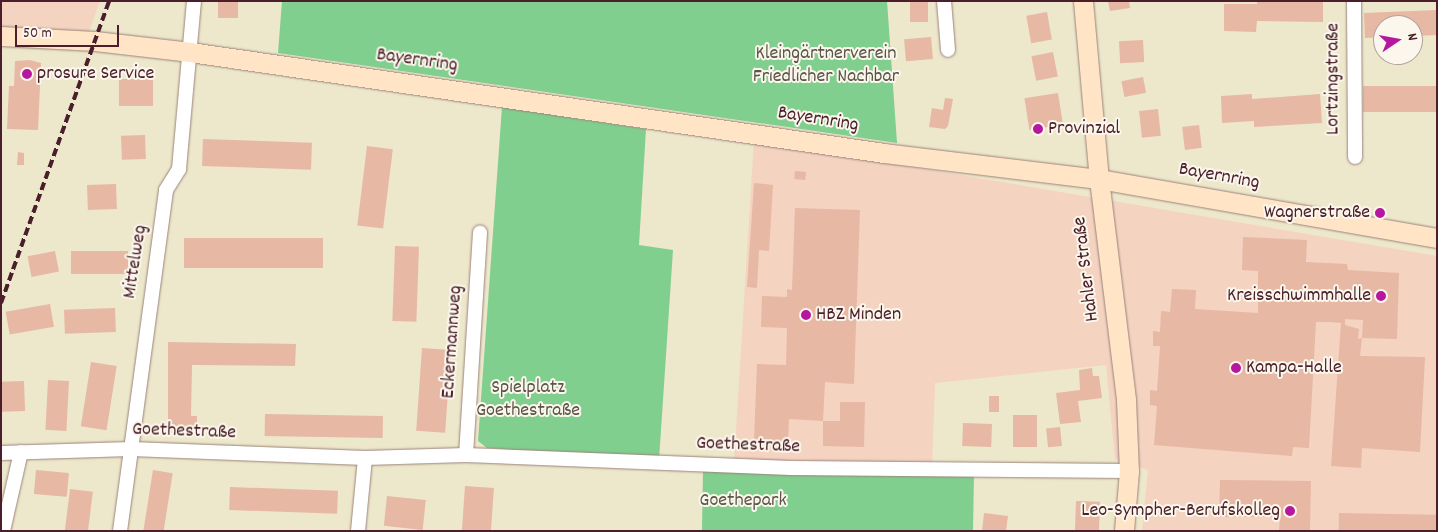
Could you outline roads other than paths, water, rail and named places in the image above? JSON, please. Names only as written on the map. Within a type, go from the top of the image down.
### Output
[{"type":"street","name":"Mittelweg","points":[[120,531],[166,190],[179,169],[194,1]]},
{"type":"street","points":[[944,1],[948,50]]},
{"type":"street","name":"Hahler Straße","points":[[1083,1],[1099,179],[1126,400],[1129,471],[1124,531]]},
{"type":"street","name":"Lortzingstraße","points":[[1354,1],[1355,157]]},
{"type":"street","name":"Bayernring","points":[[1,36],[95,41],[190,52],[884,153],[1099,179],[1437,238]]},
{"type":"street","name":"Eckermannweg","points":[[466,455],[480,232]]},
{"type":"street","name":"Goethestraße","points":[[1,453],[131,449],[365,458],[466,455],[791,468],[1129,471]]},
{"type":"street","points":[[3,531],[21,452]]},
{"type":"street","points":[[358,531],[365,458]]},
{"type":"railway","points":[[1,303],[109,1]]},
{"type":"place","name":"prosure Service","points":[[27,74]]},
{"type":"place","name":"Provinzial","points":[[1038,129]]},
{"type":"place","name":"Wagnerstraße","points":[[1380,213]]},
{"type":"place","name":"Kreisschwimmhalle","points":[[1381,296]]},
{"type":"place","name":"HBZ Minden","points":[[806,315]]},
{"type":"place","name":"Kampa-Halle","points":[[1236,368]]},
{"type":"place","name":"Leo-Sympher-Berufskolleg","points":[[1290,511]]},
{"type":"park label","name":"Kleingärtnerverein Friedlicher Nachbar","points":[[826,66]]},
{"type":"park label","name":"Spielplatz Goethestraße","points":[[528,400]]},
{"type":"park label","name":"Goethepark","points":[[743,501]]}]
